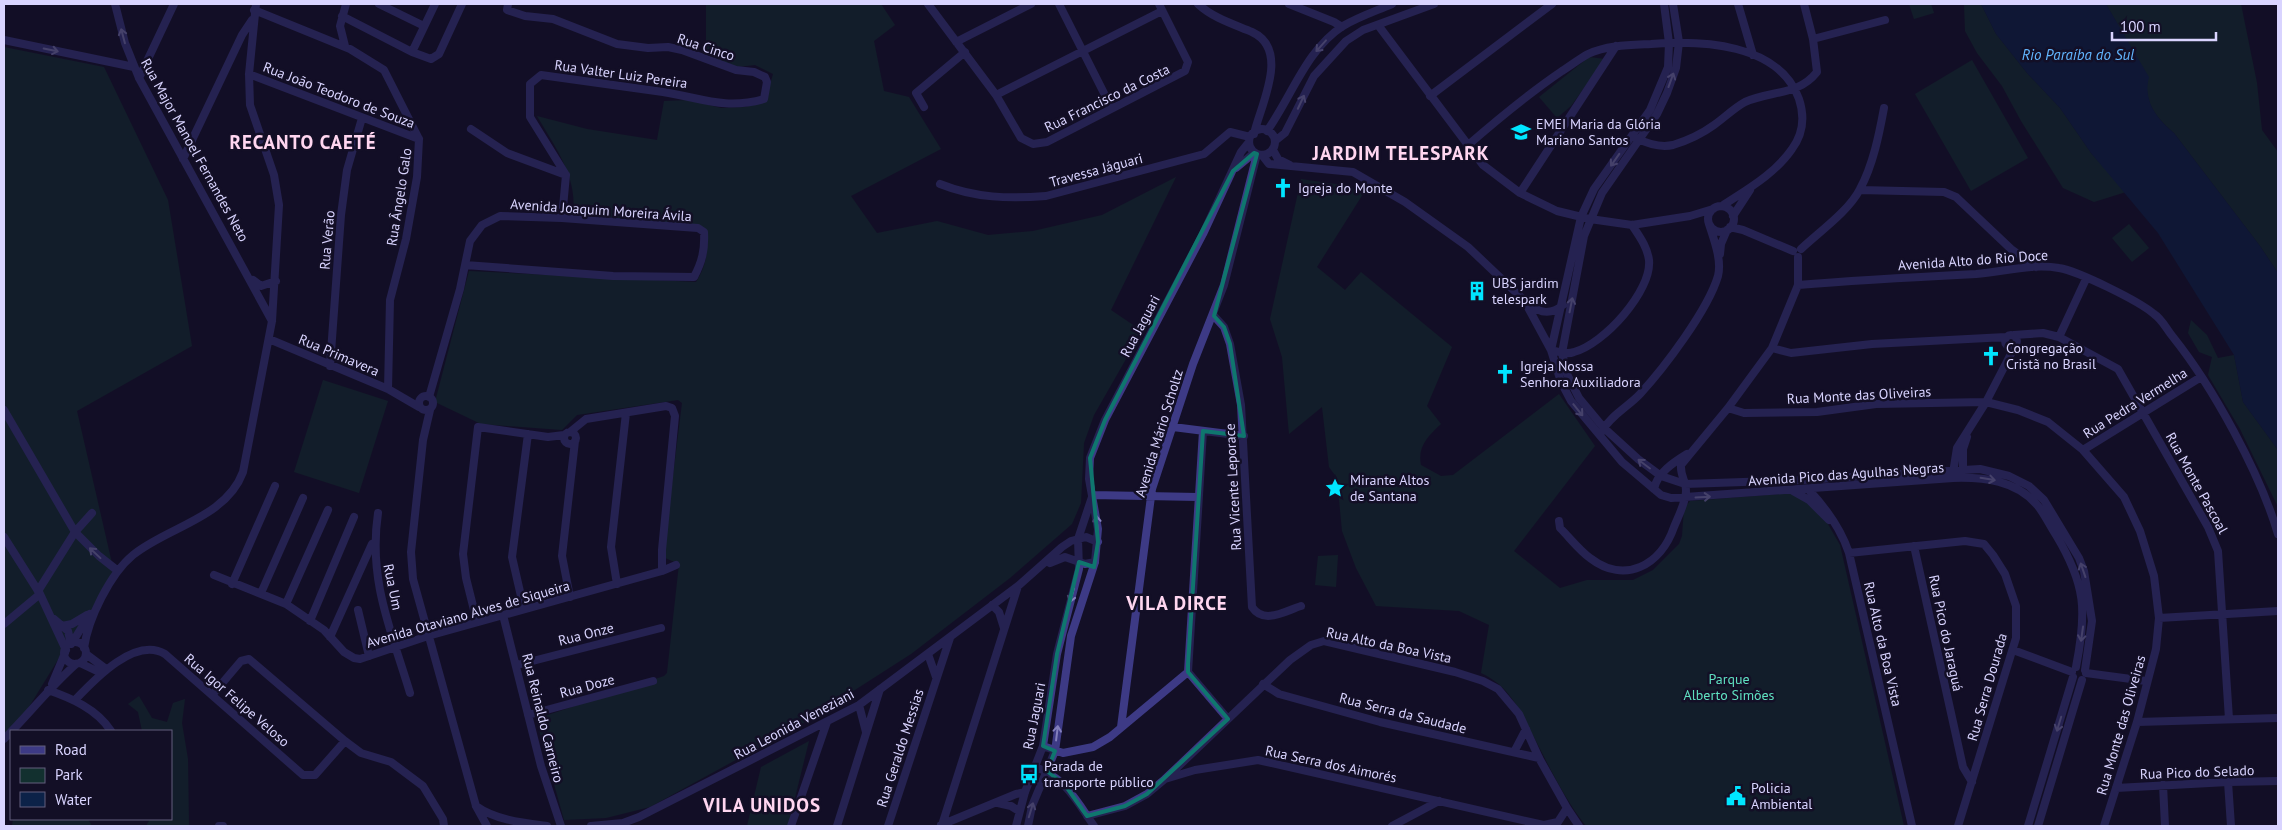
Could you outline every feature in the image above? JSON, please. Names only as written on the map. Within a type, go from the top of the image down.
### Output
[{"type":"street","name":"Rua Major Manoel Fernandes Neto","points":[[115,4],[134,68],[183,159],[250,276],[272,321]]},
{"type":"street","points":[[139,78],[174,4]]},
{"type":"street","points":[[345,46],[340,26],[346,4]]},
{"type":"street","points":[[379,4],[424,26]]},
{"type":"street","points":[[412,52],[435,4]]},
{"type":"street","points":[[342,16],[412,52],[430,59],[435,58],[462,4]]},
{"type":"street","name":"Rua Cinco","points":[[508,4],[507,10],[525,16],[553,19],[617,44],[648,48],[668,47],[682,50],[736,70],[754,72],[765,77],[767,82],[764,99]]},
{"type":"street","points":[[928,4],[996,95],[1160,7]]},
{"type":"street","points":[[956,42],[1031,4]]},
{"type":"street","points":[[1059,4],[1111,107]]},
{"type":"street","name":"Rua Jaguari","points":[[1028,826],[1037,795],[1055,751],[1072,636],[1095,562],[1098,542],[1097,517],[1089,479],[1090,458],[1105,420],[1203,234],[1241,152],[1251,138],[1272,75],[1272,59],[1268,49],[1254,33],[1232,25],[1198,4]]},
{"type":"street","points":[[1289,4],[1342,27]]},
{"type":"street","points":[[1396,18],[1398,11],[1392,4],[1342,27],[1314,54],[1265,130],[1251,138],[1258,154],[1269,164],[1353,172],[1388,192],[1468,247],[1535,310],[1542,313],[1555,312],[1563,305]]},
{"type":"street","points":[[1412,4],[1419,11]]},
{"type":"street","points":[[1296,168],[1278,159],[1272,150],[1275,141],[1286,133],[1314,76],[1328,58],[1346,41],[1363,30],[1434,4]]},
{"type":"street","points":[[1430,96],[1552,4]]},
{"type":"street","points":[[1562,353],[1584,236],[1590,218],[1650,110],[1660,90],[1668,67],[1669,43],[1664,4]]},
{"type":"street","points":[[1632,225],[1646,247],[1649,262],[1642,286],[1628,311],[1614,327],[1574,353],[1562,353],[1551,350],[1563,305],[1581,217],[1594,190],[1635,138],[1657,114],[1676,68],[1678,42],[1673,4]]},
{"type":"street","points":[[1738,4],[1753,55]]},
{"type":"street","points":[[1635,138],[1658,147],[1673,145],[1712,127],[1743,104],[1766,94],[1796,90],[1808,82],[1817,72],[1813,39],[1804,4]]},
{"type":"street","points":[[50,687],[68,647],[118,571],[134,554],[220,504],[239,483],[243,472],[258,386],[270,339],[276,281],[278,196],[274,175],[252,114],[249,74],[252,20],[255,7]]},
{"type":"street","name":"Rua Ângelo Galo","points":[[255,7],[345,46],[384,70],[420,139],[417,177],[406,239],[390,300],[388,389]]},
{"type":"street","name":"Rua Francisco da Costa","points":[[996,95],[1021,138],[1033,144],[1047,142],[1111,107],[1182,75],[1187,67],[1185,56],[1160,7]]},
{"type":"street","points":[[183,159],[242,35],[252,20]]},
{"type":"street","points":[[1813,39],[1885,20]]},
{"type":"street","points":[[1378,25],[1467,146],[1483,165],[1520,193],[1557,211],[1581,217],[1632,225],[1690,216],[1722,206],[1754,185],[1782,162],[1800,135],[1803,120],[1796,90],[1780,68],[1753,55],[1719,45],[1678,42],[1616,46],[1588,54],[1530,92],[1467,146]]},
{"type":"street","points":[[4,40],[134,68]]},
{"type":"street","points":[[1520,193],[1616,46]]},
{"type":"street","points":[[924,107],[916,93],[964,52]]},
{"type":"street","name":"Rua João Teodoro de Souza","points":[[249,74],[420,139]]},
{"type":"street","name":"Rua Valter Luiz Pereira","points":[[566,175],[530,117],[530,84],[541,75],[689,96],[720,104],[744,104],[764,99]]},
{"type":"street","points":[[1559,521],[1560,528],[1591,559],[1627,571],[1643,568],[1666,545],[1686,492],[1681,476],[1682,465],[1692,450],[1728,408],[1772,348],[1798,285],[1797,253],[1838,215],[1860,190],[1879,138],[1884,108]]},
{"type":"street","name":"Rua Jaguari","points":[[1260,109],[1265,130]]},
{"type":"street","name":"Rua Verão","points":[[330,366],[341,215],[347,170],[362,118]]},
{"type":"street","points":[[471,129],[507,153],[566,175],[562,218]]},
{"type":"street","points":[[1265,130],[1275,141]]},
{"type":"street","name":"Travessa Jáguari","points":[[940,184],[979,196],[1025,198],[1046,196],[1204,154],[1230,132],[1251,138]]},
{"type":"street","name":"Rua Jaguari","points":[[1233,171],[1258,154],[1272,150]]},
{"type":"street","name":"Avenida Mário Scholtz","points":[[1121,727],[1151,496],[1194,364],[1214,316],[1224,285],[1258,154]]},
{"type":"street","points":[[1600,436],[1604,428],[1639,395],[1684,337],[1718,276],[1720,244],[1733,218],[1754,185]]},
{"type":"street","points":[[1860,190],[1944,192],[1956,197],[2011,250],[2036,267]]},
{"type":"street","points":[[1722,206],[1728,208],[1733,218],[1743,230]]},
{"type":"street","points":[[1713,209],[1709,215],[1709,223],[1719,260]]},
{"type":"street","name":"Avenida Joaquim Moreira Ávila","points":[[420,408],[419,402],[425,397],[465,265],[470,241],[482,225],[500,216],[562,218],[698,228],[704,232],[705,249],[701,264],[694,277],[613,276],[465,265]]},
{"type":"street","points":[[1690,216],[1700,217],[1719,231],[1729,228],[1743,230],[1797,253]]},
{"type":"street","name":"Avenida Alto do Rio Doce","points":[[1798,285],[1978,274],[2036,267],[2058,268],[2134,301],[2155,314],[2183,349],[2201,377],[2237,439],[2266,501],[2278,534]]},
{"type":"street","points":[[250,276],[261,286],[276,281]]},
{"type":"street","points":[[2059,337],[2086,279]]},
{"type":"street","points":[[258,293],[275,292]]},
{"type":"street","name":"Avenida Pico das Agulhas Negras","points":[[1524,300],[1551,350],[1564,391],[1622,462],[1661,495],[1671,498],[1684,498],[1963,478],[1993,480],[2012,486],[2037,505],[2072,563],[2083,605],[2082,636],[2074,672],[2028,826]]},
{"type":"street","name":"Rua Vicente Leporace","points":[[1214,316],[1224,327],[1230,344],[1244,436],[1252,607],[1257,614],[1266,617],[1301,606]]},
{"type":"street","name":"Rua Monte Pascoal","points":[[1772,348],[1791,353],[1872,344],[1991,337],[2010,341],[2026,335],[2043,333],[2059,337],[2118,369],[2215,540],[2229,719]]},
{"type":"street","name":"Rua Primavera","points":[[270,339],[399,394],[420,408]]},
{"type":"street","points":[[1953,478],[1952,469],[1957,448],[1986,402],[2008,361],[2010,341]]},
{"type":"street","name":"Avenida Pico das Agulhas Negras","points":[[1562,353],[1573,388],[1604,428],[1661,476],[1685,484],[1802,480],[1980,468],[2009,476],[2029,486],[2044,500],[2079,558],[2086,579],[2092,621],[2086,671]]},
{"type":"street","name":"Rua Pedra Vermelha","points":[[2083,450],[2201,377]]},
{"type":"street","name":"Rua Primavera","points":[[399,394],[425,397]]},
{"type":"street","points":[[425,397],[433,403],[423,440],[412,568],[428,636],[476,806],[486,826]]},
{"type":"street","name":"Rua Monte das Oliveiras","points":[[1728,408],[1744,413],[1817,412],[1876,404],[1986,402],[2018,410],[2048,422],[2083,450],[2124,497],[2136,522],[2154,576],[2158,618],[2156,649],[2146,681],[2138,722],[2104,826]]},
{"type":"street","points":[[570,597],[562,556],[572,462],[570,438],[578,424],[586,419],[670,407],[675,416],[662,550],[662,571]]},
{"type":"street","points":[[423,440],[420,408],[430,410]]},
{"type":"street","points":[[4,410],[75,532],[99,556],[118,571]]},
{"type":"street","points":[[617,584],[611,546],[626,413]]},
{"type":"street","points":[[1963,478],[1964,449],[1975,419]]},
{"type":"street","points":[[477,622],[466,578],[463,554],[478,427],[548,437],[570,438]]},
{"type":"street","points":[[1173,427],[1244,436]]},
{"type":"street","points":[[1203,431],[1188,672],[1228,719]]},
{"type":"street","points":[[524,609],[512,557],[528,434]]},
{"type":"street","points":[[1654,490],[1661,476],[1674,462],[1692,450]]},
{"type":"street","name":"Rua Alto da Boa Vista","points":[[1802,480],[1808,490],[1826,509],[1834,525],[1843,535],[1850,553],[1912,826]]},
{"type":"street","points":[[232,584],[275,486]]},
{"type":"street","points":[[1792,491],[1809,500],[1834,525]]},
{"type":"street","points":[[1092,496],[1198,497]]},
{"type":"street","name":"Rua Jaguari","points":[[1016,826],[1025,792],[1043,746],[1057,654],[1079,569],[1078,539],[1092,496]]},
{"type":"street","points":[[261,593],[303,498]]},
{"type":"street","points":[[286,604],[328,510]]},
{"type":"street","points":[[4,624],[39,593],[75,532],[92,513]]},
{"type":"street","name":"Rua Um","points":[[378,513],[374,541],[378,584],[410,693]]},
{"type":"street","points":[[310,621],[354,517]]},
{"type":"street","points":[[4,537],[39,593],[68,647]]},
{"type":"street","points":[[1037,570],[1062,547],[1078,539],[1086,537],[1098,542]]},
{"type":"street","points":[[330,638],[374,541]]},
{"type":"street","name":"Rua Serra Dourada","points":[[1850,553],[1965,541],[1984,544],[2005,574],[2016,606],[2016,638],[1958,826]]},
{"type":"street","name":"Rua Pico do Jaraguá","points":[[1914,546],[1963,767],[1972,782]]},
{"type":"street","points":[[1037,570],[1065,557],[1085,564],[1095,562]]},
{"type":"street","name":"Avenida Otaviano Alves de Siqueira","points":[[214,575],[232,584],[261,593],[286,604],[324,630],[344,652],[354,658],[369,656],[428,636],[617,584],[676,565]]},
{"type":"street","name":"Rua Leonida Veneziani","points":[[591,826],[623,823],[640,817],[859,705],[1037,570]]},
{"type":"street","points":[[940,826],[950,806],[1018,586]]},
{"type":"street","points":[[992,605],[999,612],[1005,630]]},
{"type":"street","points":[[62,626],[72,624],[94,610]]},
{"type":"street","points":[[13,730],[50,687],[78,664],[85,651],[86,636],[94,610]]},
{"type":"street","points":[[358,610],[369,656]]},
{"type":"street","points":[[2158,618],[2278,611]]},
{"type":"street","name":"Rua Reinaldo Carneiro","points":[[503,615],[541,766],[561,826]]},
{"type":"street","points":[[52,618],[69,633],[67,660],[103,671]]},
{"type":"street","name":"Rua Onze","points":[[517,665],[662,628]]},
{"type":"street","name":"Rua Geraldo Messias","points":[[889,826],[936,677],[951,637]]},
{"type":"street","name":"Rua Alto da Boa Vista","points":[[1165,779],[1263,684],[1311,645],[1324,641],[1411,660],[1483,680],[1498,689],[1511,702],[1567,808],[1579,826]]},
{"type":"street","points":[[68,647],[79,644],[103,671]]},
{"type":"street","name":"Rua Igor Felipe Veloso","points":[[75,700],[103,671],[137,652],[156,649],[165,654],[212,694],[303,775],[315,775],[345,741]]},
{"type":"street","points":[[2013,650],[2074,672],[2078,681],[2082,680]]},
{"type":"street","name":"Rua Geraldo Messias","points":[[928,654],[936,677]]},
{"type":"street","points":[[212,694],[241,661],[249,660],[361,753],[391,762],[423,786],[443,818],[444,826]]},
{"type":"street","points":[[2074,672],[2082,667],[2086,671],[2146,681]]},
{"type":"street","points":[[2038,826],[2086,671]]},
{"type":"street","points":[[1043,746],[1055,751],[1072,752],[1093,748],[1188,672]]},
{"type":"street","name":"Rua Doze","points":[[528,715],[653,681]]},
{"type":"street","name":"Rua Serra da Saudade","points":[[1263,684],[1279,694],[1371,719],[1540,758]]},
{"type":"street","points":[[50,687],[95,713],[110,730]]},
{"type":"street","points":[[837,826],[880,689]]},
{"type":"street","points":[[859,705],[866,732]]},
{"type":"street","points":[[2138,722],[2278,718]]},
{"type":"street","points":[[791,826],[817,746],[827,722]]},
{"type":"street","points":[[810,730],[817,746]]},
{"type":"street","points":[[1514,752],[1526,730]]},
{"type":"street","name":"Rua Serra dos Aimorés","points":[[1087,816],[1125,806],[1147,794],[1165,779],[1194,770],[1258,760],[1546,826]]},
{"type":"street","points":[[1035,767],[1047,771],[1065,785],[1094,826]]},
{"type":"street","name":"Rua Pico do Selado","points":[[2116,788],[2278,781]]},
{"type":"street","points":[[2228,782],[2231,826]]},
{"type":"street","points":[[2163,785],[2165,826]]},
{"type":"street","points":[[940,826],[1025,792]]},
{"type":"street","points":[[1392,826],[1439,801]]},
{"type":"street","points":[[996,803],[1011,806],[1019,811]]},
{"type":"street","points":[[476,806],[483,811],[513,820],[547,826]]},
{"type":"street","points":[[950,806],[952,811],[961,817]]},
{"type":"street","points":[[1546,826],[1558,822],[1567,808]]},
{"type":"street","points":[[506,826],[513,820]]},
{"type":"highlighted area","points":[[1254,153],[1257,154],[1214,316],[1224,327],[1230,344],[1244,436],[1203,431],[1188,664],[1188,672],[1228,719],[1147,794],[1125,806],[1087,816],[1065,785],[1047,771],[1055,751],[1043,746],[1057,654],[1079,562],[1094,567],[1098,542],[1090,458],[1105,420],[1233,171]]},
{"type":"green space","points":[[706,4],[881,4],[895,25],[874,41],[884,91],[909,97],[941,149],[851,196],[877,233],[937,221],[988,235],[1033,231],[1102,215],[1176,177],[1111,310],[1142,331],[1094,415],[1084,443],[1081,503],[1072,524],[1010,578],[911,654],[805,722],[650,807],[606,818],[564,820],[536,719],[664,676],[667,673],[679,564],[663,557],[682,403],[678,400],[577,415],[562,430],[481,424],[435,402],[469,271],[696,282],[706,258],[707,230],[699,225],[573,214],[574,200],[569,175],[558,151],[537,116],[587,129],[657,140],[664,101],[689,100],[721,108],[745,107],[765,102],[773,74],[755,65],[737,67],[706,55]]},
{"type":"green space","points":[[1909,4],[1931,4],[1934,13],[1914,19]]},
{"type":"green space","points":[[1964,4],[1981,4],[1996,34],[2027,73],[2060,108],[2091,153],[2126,192],[2094,202],[2063,188],[2021,121],[2002,86],[1977,53],[1965,31]]},
{"type":"green space","points":[[2106,4],[2241,4],[2257,83],[2262,130],[2278,152],[2278,273],[2260,246],[2174,133],[2152,108],[2147,94],[2148,77]]},
{"type":"green space","points":[[4,47],[104,67],[168,200],[192,346],[77,411],[114,572],[89,615],[59,658],[24,715],[4,734]]},
{"type":"green space","points":[[1589,57],[1605,59],[1571,106],[1557,118],[1539,97]]},
{"type":"green space","points":[[1972,60],[2028,158],[1971,191],[1915,94]]},
{"type":"green space","name":"Parque Alberto Simões","points":[[1301,179],[1349,186],[1363,194],[1317,267],[1345,290],[1361,272],[1452,347],[1427,406],[1441,424],[1422,447],[1421,465],[1441,476],[1453,475],[1559,394],[1595,446],[1514,551],[1560,588],[1587,580],[1633,580],[1653,570],[1679,544],[1682,536],[1684,508],[1690,501],[1792,493],[1811,504],[1825,519],[1840,545],[1904,826],[1586,826],[1572,807],[1515,703],[1501,686],[1481,673],[1489,625],[1459,611],[1376,606],[1356,568],[1342,531],[1337,478],[1329,467],[1322,407],[1289,434],[1282,357],[1270,319]]},
{"type":"green space","points":[[2129,224],[2149,248],[2132,262],[2112,238]]},
{"type":"green space","points":[[2191,320],[2207,335],[2218,358],[2234,355],[2243,402],[2278,450],[2278,507],[2240,429],[2208,375],[2212,357],[2199,352],[2188,333]]},
{"type":"green space","points":[[323,380],[388,401],[359,493],[294,472]]},
{"type":"green space","points":[[1338,555],[1336,587],[1315,585],[1318,556]]},
{"type":"green space","points":[[139,696],[152,718],[167,722],[173,703],[185,699],[182,723],[188,759],[189,826],[146,826],[149,820],[172,820],[172,730],[142,730],[138,712],[128,704]]},
{"type":"green space","points":[[809,741],[788,826],[747,826],[761,767]]},
{"type":"green space","points":[[13,820],[89,820],[92,826],[12,826]]},
{"type":"water","name":"Rio Paraíba do Sul","points":[[1981,4],[2106,4],[2149,77],[2148,94],[2152,108],[2174,133],[2260,246],[2278,273],[2278,450],[2243,402],[2234,355],[2158,233],[2091,153],[2060,108],[2027,73],[1996,34]]},
{"type":"place","name":"EMEI Maria da Glória Mariano Santos","points":[[1521,132]]},
{"type":"place","name":"Igreja do Monte","points":[[1283,188]]},
{"type":"place","name":"UBS jardim telespark","points":[[1477,291]]},
{"type":"place","name":"Congregação Cristã no Brasil","points":[[1991,356]]},
{"type":"place","name":"Igreja Nossa Senhora Auxiliadora","points":[[1505,374]]},
{"type":"place","name":"Mirante Altos de Santana","points":[[1335,488]]},
{"type":"place","name":"Parada de transporte público","points":[[1029,774]]},
{"type":"place","name":"Policia Ambiental","points":[[1736,796]]},
{"type":"district","name":"RECANTO CAETÉ","points":[[303,142]]},
{"type":"district","name":"JARDIM TELESPARK","points":[[1401,153]]},
{"type":"district","name":"VILA DIRCE","points":[[1177,603]]},
{"type":"district","name":"VILA UNIDOS","points":[[762,805]]}]
